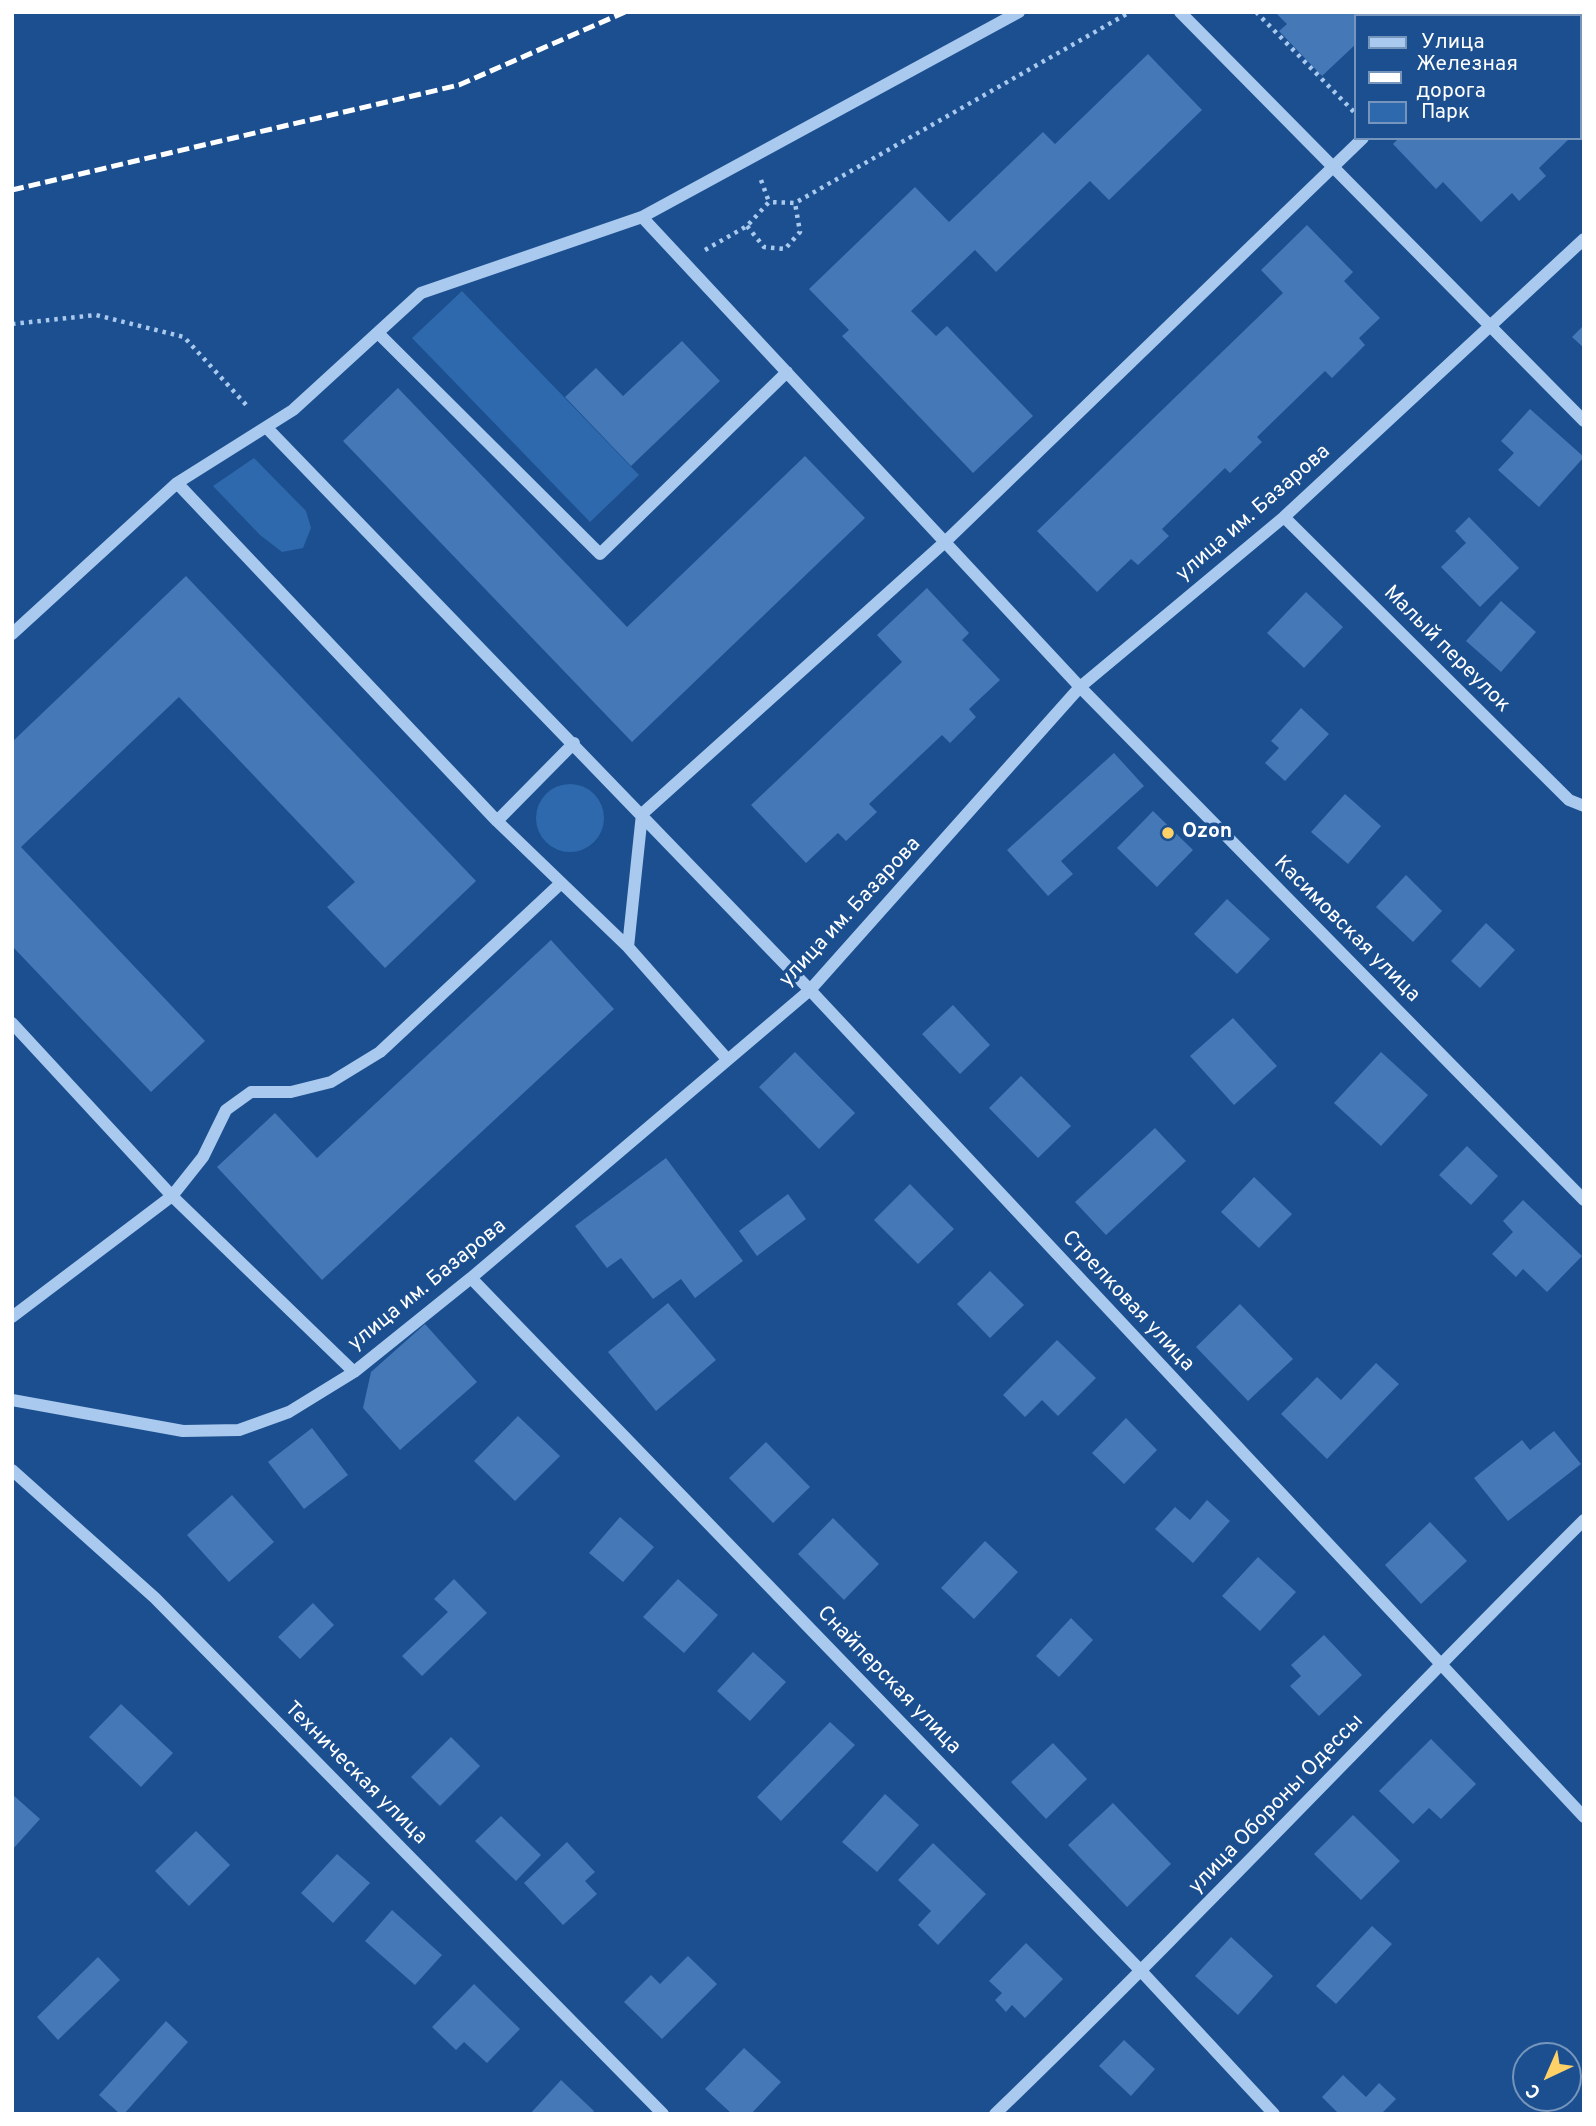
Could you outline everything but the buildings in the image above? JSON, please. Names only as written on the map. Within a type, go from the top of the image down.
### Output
[{"type":"street","points":[[12,634],[177,483],[293,410],[421,293],[642,217],[1019,12]]},
{"type":"street","points":[[1181,12],[1332,169],[1584,421]]},
{"type":"street","points":[[628,947],[642,814],[946,541],[1361,140]]},
{"type":"street","name":"Касимовская улица","points":[[642,217],[1080,687],[1584,1200]]},
{"type":"street","name":"улица им. Базарова","points":[[12,1400],[183,1431],[239,1430],[289,1412],[354,1372],[471,1278],[810,990],[1080,687],[1284,517],[1584,239]]},
{"type":"street","points":[[378,333],[600,554],[787,372]]},
{"type":"street","name":"Стрелковая улица","points":[[266,427],[810,990],[1584,1817]]},
{"type":"street","points":[[177,483],[497,821],[628,947],[727,1059]]},
{"type":"street","name":"Малый переулок","points":[[1284,517],[1569,800],[1584,806]]},
{"type":"street","points":[[497,821],[573,743]]},
{"type":"street","points":[[12,1317],[172,1196],[203,1157],[226,1110],[251,1092],[291,1092],[331,1082],[380,1052],[560,884]]},
{"type":"street","points":[[12,1023],[172,1196],[354,1372]]},
{"type":"street","name":"Снайперская улица","points":[[471,1278],[1142,1972],[1274,2114]]},
{"type":"street","name":"Техническая улица","points":[[12,1470],[155,1598],[663,2114]]},
{"type":"street","name":"улица Обороны Одессы","points":[[995,2114],[1142,1972],[1439,1664],[1584,1520]]},
{"type":"path","points":[[683,261],[747,226],[769,202],[795,202],[1130,12]]},
{"type":"path","points":[[1256,12],[1354,112]]},
{"type":"path","points":[[747,226],[764,247],[785,250],[800,232],[795,202]]},
{"type":"path","points":[[12,324],[96,315],[184,337],[266,427]]},
{"type":"green space","points":[[462,291],[639,475],[590,522],[412,338]]},
{"type":"green space","points":[[254,458],[306,511],[311,528],[303,548],[282,552],[260,535],[213,486]]},
{"type":"green space","points":[[563,784],[577,784],[589,789],[599,799],[604,818],[599,837],[589,847],[577,852],[563,852],[551,847],[541,837],[536,825],[536,811],[541,799],[551,789]]},
{"type":"railway","points":[[12,190],[459,85],[625,12]]},
{"type":"place","name":"Ozon","points":[[1168,833]]}]
